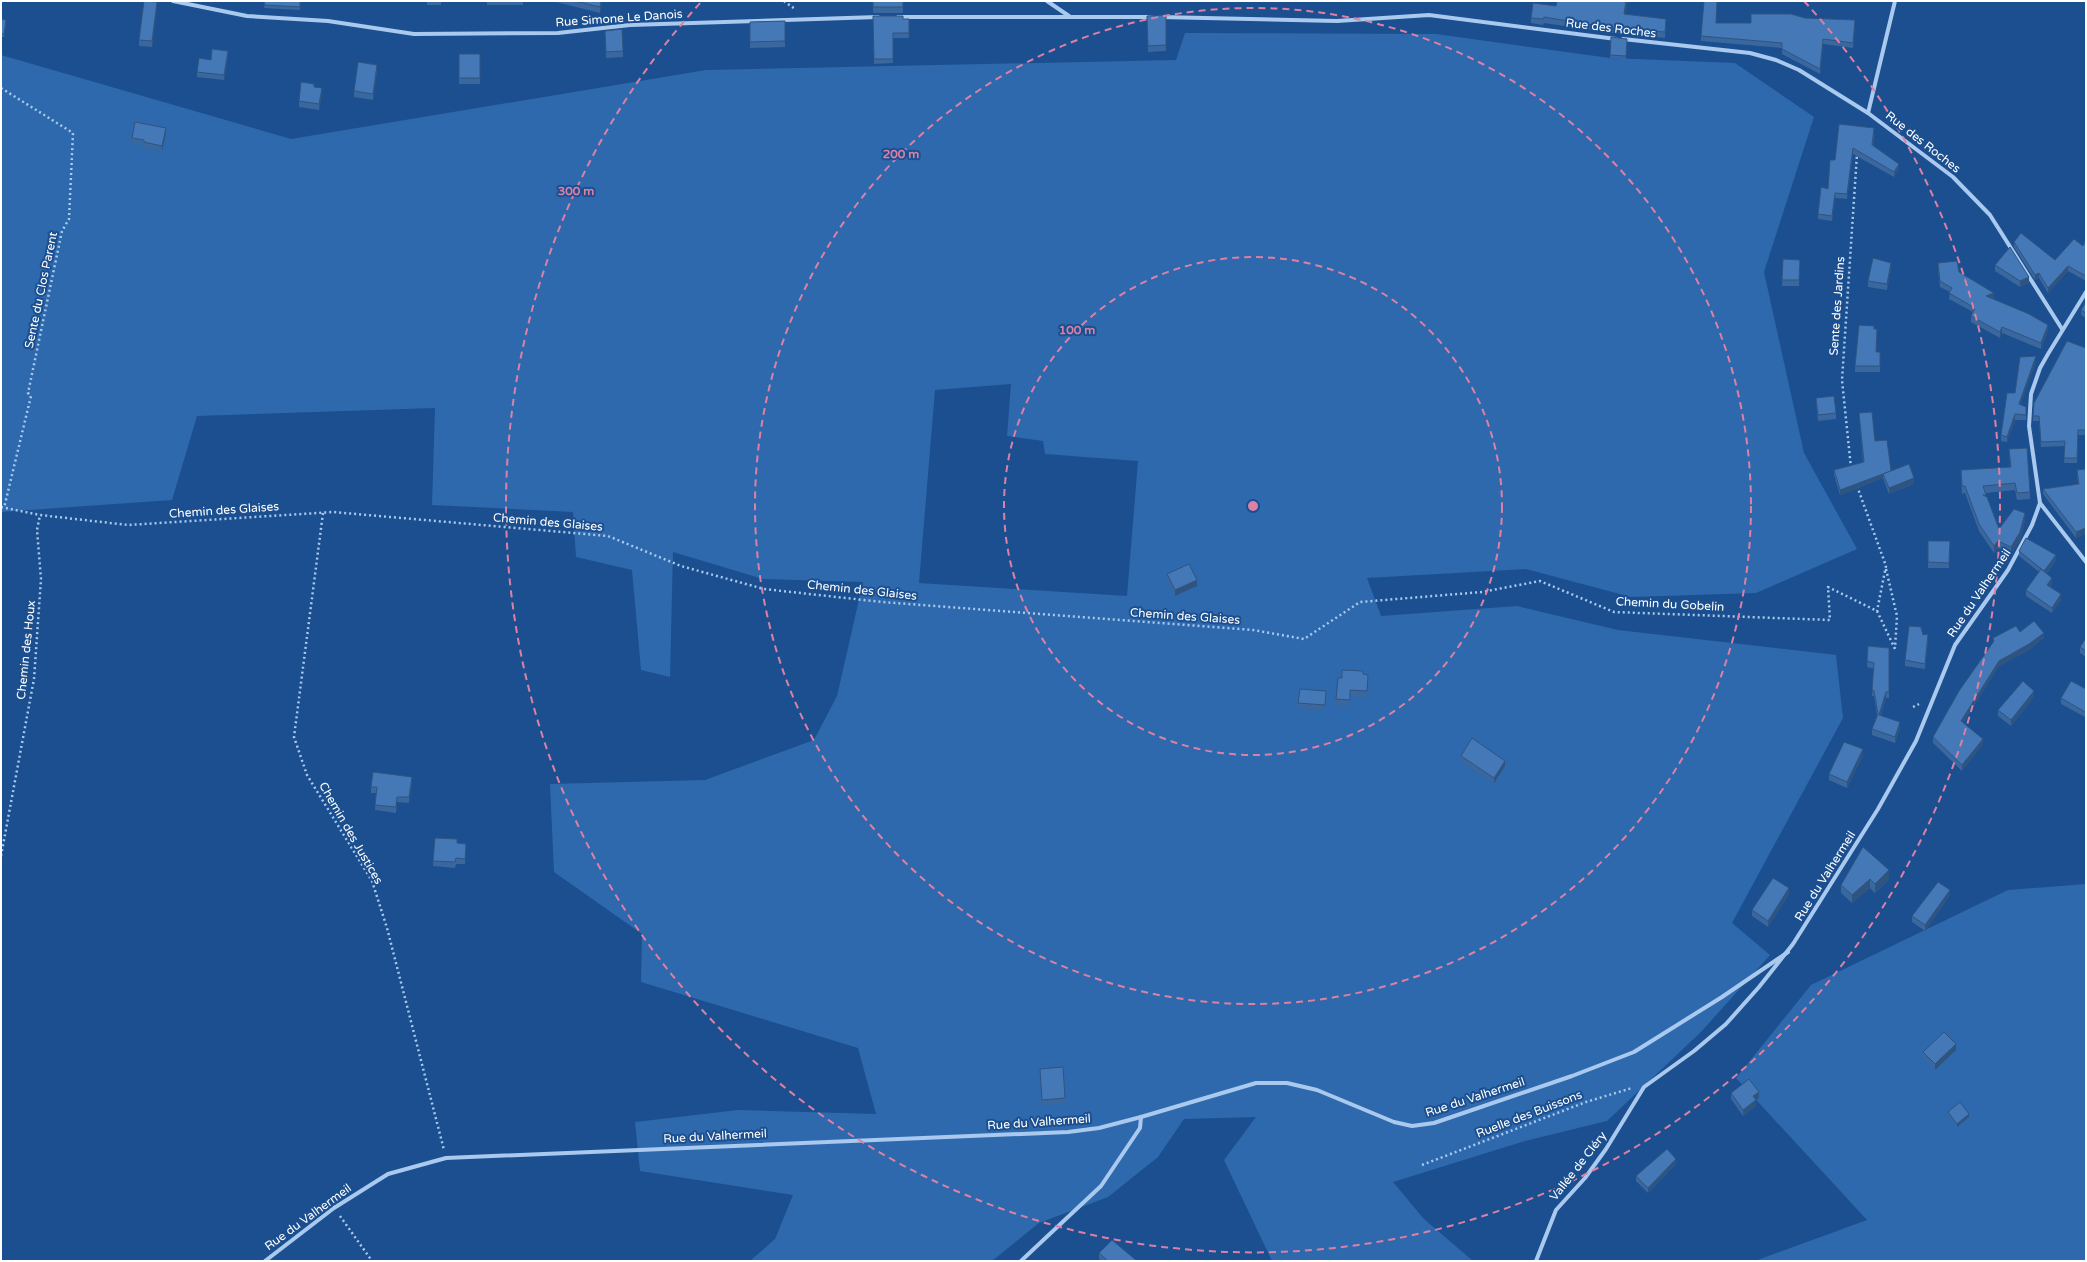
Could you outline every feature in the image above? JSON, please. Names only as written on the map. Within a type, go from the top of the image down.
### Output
[{"type":"street","name":"Rue Simone Le Danois","points":[[173,1],[247,16],[328,20],[414,34],[558,33],[630,25],[887,17]]},
{"type":"street","points":[[1046,1],[1070,16]]},
{"type":"street","points":[[1868,113],[1895,1]]},
{"type":"street","name":"Rue des Roches","points":[[1070,16],[1337,21],[1429,15],[1750,53],[1776,60],[1799,70],[1868,113],[1954,177],[1990,215],[2062,329]]},
{"type":"street","points":[[895,17],[1070,16]]},
{"type":"street","points":[[2086,292],[2062,329],[2040,368],[2031,394],[2030,426],[2040,503],[2086,562]]},
{"type":"street","name":"Rue du Valhermeil","points":[[1644,1087],[1694,1051],[1726,1024],[1788,952],[1821,902],[1878,809],[1916,741],[1955,645],[2020,550],[2040,503]]},
{"type":"street","name":"Rue du Valhermeil","points":[[265,1261],[334,1208],[388,1174],[446,1158],[1068,1132],[1099,1128],[1256,1083],[1288,1083],[1317,1090],[1394,1122],[1412,1126],[1434,1123],[1572,1076],[1634,1052],[1722,997],[1788,952]]},
{"type":"street","name":"Vallée de Cléry","points":[[1536,1261],[1556,1210],[1585,1178],[1606,1149],[1644,1087]]},
{"type":"street","points":[[1021,1261],[1100,1186],[1140,1128],[1141,1117]]},
{"type":"path","points":[[784,1],[800,11]]},
{"type":"path","name":"Sente du Clos Parent","points":[[1,88],[73,133],[69,219],[62,231],[28,393],[31,396],[3,507]]},
{"type":"path","name":"Sente des Jardins","points":[[1853,474],[1850,467],[1842,380],[1857,152]]},
{"type":"path","points":[[1856,482],[1886,566],[1897,616],[1895,649],[1877,611],[1886,566]]},
{"type":"path","name":"Chemin des Glaises","points":[[3,507],[40,515],[128,526],[324,512],[608,536],[681,566],[764,589],[882,602],[1253,630]]},
{"type":"path","name":"Chemin des Justices","points":[[324,512],[294,738],[307,776],[372,881],[387,928],[446,1158]]},
{"type":"path","name":"Chemin des Houx","points":[[1,856],[34,679],[41,580],[37,530],[40,515]]},
{"type":"path","name":"Chemin du Gobelin","points":[[1253,630],[1304,639],[1360,602],[1482,592],[1540,581],[1614,612],[1830,620],[1827,593],[1828,587],[1877,611]]},
{"type":"path","name":"Ruelle des Buissons","points":[[1422,1165],[1586,1102],[1629,1088],[1644,1087]]},
{"type":"path","points":[[334,1208],[372,1261]]},
{"type":"shaded area","points":[[1185,33],[1436,34],[1610,58],[1735,63],[1814,117],[1764,272],[1804,453],[1857,549],[1756,593],[1631,597],[1526,569],[1367,578],[1381,616],[1517,606],[1618,630],[1836,655],[1843,718],[1732,923],[1770,955],[1701,1032],[1607,1121],[1525,1141],[1393,1182],[1424,1219],[1473,1261],[1272,1261],[1224,1160],[1256,1117],[1184,1119],[1158,1157],[1108,1197],[1039,1223],[992,1261],[750,1261],[775,1239],[793,1195],[640,1171],[635,1122],[738,1110],[876,1114],[858,1048],[641,982],[642,934],[554,872],[550,784],[705,780],[814,740],[837,696],[863,582],[763,579],[673,552],[670,677],[641,670],[632,570],[576,557],[573,512],[432,505],[435,408],[197,416],[172,500],[1,512],[1,55],[291,139],[706,70],[1176,60]],"holes":[[[1011,384],[1007,436],[1043,441],[1045,454],[1138,461],[1127,596],[919,583],[935,390]]]},
{"type":"shaded area","points":[[2086,884],[2086,1261],[1755,1261],[1867,1220],[1736,1078],[1811,985],[2008,890]]},
{"type":"building","points":[[144,1],[157,2],[152,41],[139,40]]},
{"type":"building","points":[[265,1],[300,1],[300,7],[264,5]]},
{"type":"building","points":[[575,1],[601,1],[600,7]]},
{"type":"building","points":[[873,1],[903,1],[903,7],[873,7]]},
{"type":"building","points":[[1557,1],[1626,1],[1624,14],[1666,19],[1665,32],[1612,28],[1544,17],[1543,19],[1531,18],[1533,3],[1556,6]]},
{"type":"building","points":[[1704,1],[1717,1],[1716,23],[1751,23],[1751,14],[1791,14],[1805,18],[1855,20],[1853,43],[1823,39],[1820,69],[1782,49],[1782,43],[1701,36]]},
{"type":"building","points":[[1166,15],[1166,45],[1148,46],[1147,16]]},
{"type":"building","points":[[873,16],[903,16],[903,19],[909,19],[909,33],[893,33],[893,59],[874,59]]},
{"type":"building","points":[[1,19],[6,20],[4,34],[1,34]]},
{"type":"building","points":[[785,21],[785,41],[750,42],[750,22]]},
{"type":"building","points":[[622,29],[623,51],[606,52],[605,31]]},
{"type":"building","points":[[1611,37],[1627,39],[1626,56],[1610,55]]},
{"type":"building","points":[[212,49],[228,51],[224,75],[197,72],[199,58],[211,60]]},
{"type":"building","points":[[459,54],[480,54],[480,78],[459,78]]},
{"type":"building","points":[[358,62],[377,65],[373,94],[354,91]]},
{"type":"building","points":[[301,82],[314,84],[314,87],[322,88],[319,104],[299,101]]},
{"type":"building","points":[[135,122],[166,128],[162,146],[132,138]]},
{"type":"building","points":[[1839,124],[1874,128],[1872,145],[1899,164],[1894,172],[1853,148],[1847,194],[1835,193],[1832,216],[1818,214],[1821,187],[1828,189],[1830,160],[1835,160]]},
{"type":"building","points":[[2021,233],[2055,260],[2074,239],[2083,246],[2086,240],[2086,276],[2068,266],[2048,288],[2039,273],[2035,275],[2014,242]]},
{"type":"building","points":[[2010,247],[2029,277],[2020,281],[1995,265]]},
{"type":"building","points":[[1873,258],[1891,263],[1887,284],[1868,281]]},
{"type":"building","points":[[1783,259],[1800,260],[1799,280],[1782,280]]},
{"type":"building","points":[[1957,261],[1959,272],[1994,293],[1986,296],[2029,314],[2048,325],[2041,343],[2002,327],[2000,332],[1971,316],[1975,308],[1949,293],[1952,288],[1940,281],[1938,263]]},
{"type":"building","points":[[2086,302],[2086,313],[2081,310]]},
{"type":"building","points":[[1859,325],[1874,326],[1874,329],[1877,329],[1876,352],[1880,352],[1880,366],[1855,366]]},
{"type":"building","points":[[2067,341],[2086,348],[2086,430],[2078,430],[2077,458],[2064,458],[2065,441],[2041,442],[2039,416],[2033,416],[2034,403]]},
{"type":"building","points":[[2036,356],[2019,404],[2026,407],[2026,415],[2015,414],[2007,437],[2001,435],[2007,393],[2015,393],[2020,357]]},
{"type":"building","points":[[1834,396],[1836,413],[1818,415],[1816,398]]},
{"type":"building","points":[[1872,412],[1875,441],[1887,440],[1891,471],[1840,490],[1834,470],[1864,462],[1859,413]]},
{"type":"building","points":[[2027,448],[2030,492],[2017,493],[2015,483],[1983,486],[1986,495],[1983,495],[1987,497],[1999,529],[2014,509],[2025,513],[2020,532],[2011,547],[1998,541],[1994,546],[1979,524],[1965,486],[1962,486],[1961,470],[2011,467],[2009,449]]},
{"type":"building","points":[[1909,464],[1914,478],[1889,488],[1883,474]]},
{"type":"building","points":[[2086,469],[2086,528],[2076,532],[2043,489],[2079,484],[2077,470]]},
{"type":"building","points":[[2026,538],[2056,555],[2044,571],[2019,551]]},
{"type":"building","points":[[1928,541],[1950,541],[1949,563],[1928,562]]},
{"type":"building","points":[[1189,564],[1197,580],[1175,590],[1167,574]]},
{"type":"building","points":[[2041,569],[2052,578],[2047,585],[2061,594],[2052,608],[2026,590]]},
{"type":"building","points":[[2034,621],[2044,633],[2029,644],[1999,661],[1961,721],[1983,739],[1962,765],[1933,737],[1959,691],[1994,641],[1993,638],[2016,626],[2020,632]]},
{"type":"building","points":[[1909,626],[1921,627],[1923,635],[1928,634],[1925,664],[1905,660]]},
{"type":"building","points":[[2086,638],[2086,651],[2080,647]]},
{"type":"building","points":[[1868,646],[1889,648],[1889,692],[1886,692],[1879,715],[1900,722],[1895,737],[1872,729],[1878,714],[1874,691],[1872,690],[1874,663],[1867,661]]},
{"type":"building","points":[[1342,670],[1363,671],[1363,674],[1368,675],[1367,691],[1350,690],[1350,700],[1336,699],[1338,678],[1342,678]]},
{"type":"building","points":[[2023,681],[2034,691],[2011,720],[1998,710]]},
{"type":"building","points":[[2071,681],[2086,689],[2085,712],[2061,698]]},
{"type":"building","points":[[1300,689],[1326,691],[1325,705],[1298,703]]},
{"type":"building","points":[[1472,738],[1505,761],[1494,778],[1461,756]]},
{"type":"building","points":[[1844,742],[1863,749],[1847,782],[1829,774]]},
{"type":"building","points":[[373,772],[412,777],[409,797],[397,797],[396,807],[375,805],[377,787],[371,787]]},
{"type":"building","points":[[435,838],[457,839],[457,843],[466,844],[465,859],[456,858],[455,862],[433,861]]},
{"type":"building","points":[[1863,847],[1889,870],[1875,884],[1870,879],[1852,895],[1841,885]]},
{"type":"building","points":[[1773,878],[1789,888],[1768,921],[1752,910]]},
{"type":"building","points":[[1938,882],[1950,890],[1925,925],[1912,916]]},
{"type":"building","points":[[1944,1032],[1956,1044],[1935,1064],[1923,1052]]},
{"type":"building","points":[[1063,1067],[1065,1098],[1042,1100],[1040,1069]]},
{"type":"building","points":[[1749,1079],[1759,1092],[1753,1096],[1756,1100],[1743,1110],[1731,1093]]},
{"type":"building","points":[[1960,1102],[1969,1114],[1957,1124],[1948,1112]]},
{"type":"building","points":[[1667,1149],[1676,1159],[1648,1188],[1636,1176]]},
{"type":"building","points":[[1112,1240],[1137,1261],[1108,1261],[1099,1253]]}]
